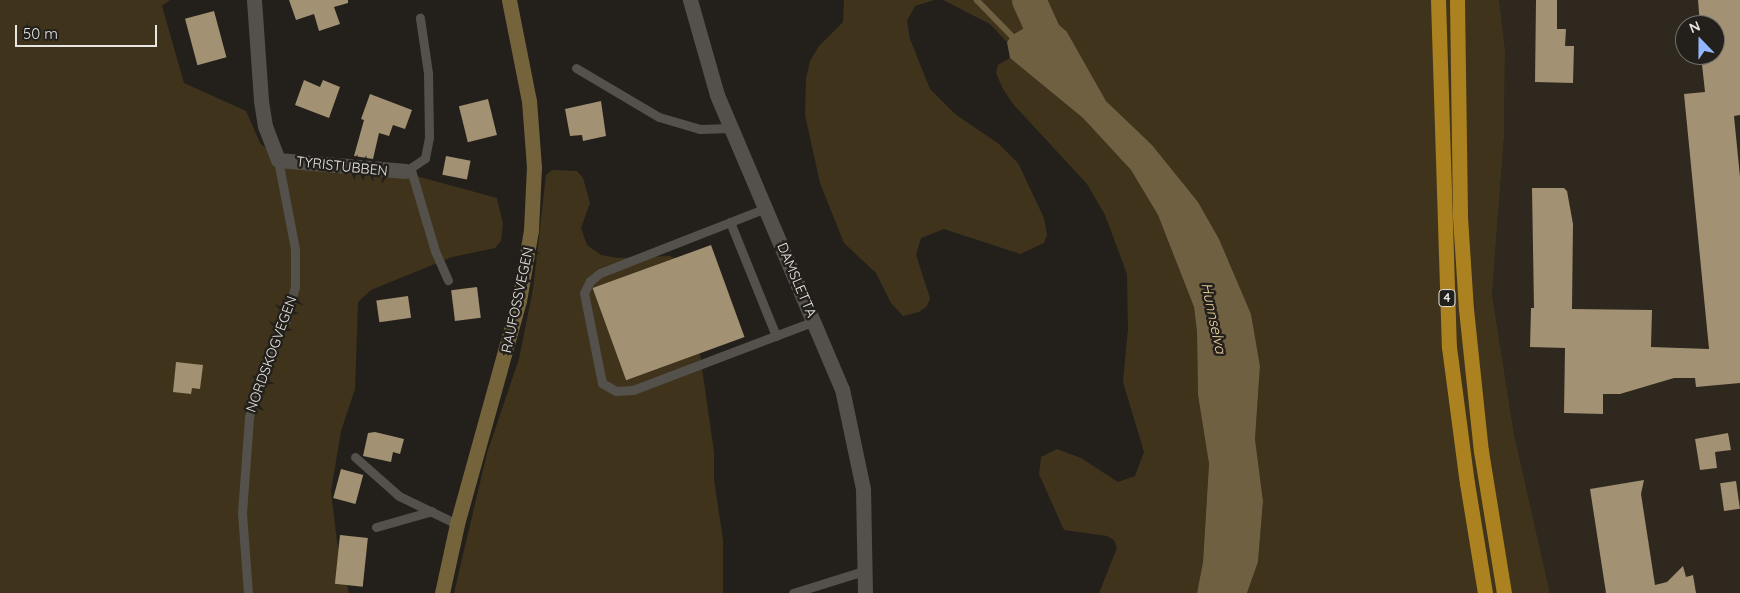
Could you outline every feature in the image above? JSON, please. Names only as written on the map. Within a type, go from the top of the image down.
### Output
[{"type":"highway","name":"4","points":[[1438,0],[1449,348],[1467,483],[1485,593]]},
{"type":"highway","name":"4","points":[[1457,0],[1460,217],[1466,310],[1481,451],[1504,593]]},
{"type":"main road","name":"RAUFOSSVEGEN","points":[[442,593],[456,524],[504,365],[519,301],[531,230],[534,167],[531,118],[509,0]]},
{"type":"street","name":"NORDSKOGVEGEN","points":[[254,0],[262,110],[265,126],[278,160]]},
{"type":"street","name":"DAMSLETTA","points":[[690,0],[717,95],[815,321],[842,389],[863,489],[867,570],[866,593]]},
{"type":"street","name":"TYRISTUBBEN","points":[[278,160],[408,171]]},
{"type":"lane","points":[[420,18],[428,73],[429,137],[425,158],[408,171],[435,251],[448,280]]},
{"type":"lane","points":[[576,68],[659,117],[700,129],[731,128]]},
{"type":"lane","name":"NORDSKOGVEGEN","points":[[248,593],[242,513],[249,417],[259,382],[286,320],[295,287],[295,249],[278,160]]},
{"type":"lane","points":[[766,208],[600,273],[590,282],[584,292],[602,383],[616,391],[633,390],[815,321]]},
{"type":"lane","points":[[730,222],[776,336]]},
{"type":"lane","points":[[354,457],[399,496],[456,524]]},
{"type":"lane","points":[[376,527],[432,511]]},
{"type":"lane","points":[[793,593],[867,570]]},
{"type":"shaded area","points":[[0,0],[170,0],[162,6],[184,83],[246,111],[260,143],[273,155],[405,173],[497,198],[503,224],[501,241],[495,248],[452,257],[371,290],[358,302],[355,389],[341,431],[331,491],[337,542],[349,593],[0,593]]},
{"type":"shaded area","points":[[844,0],[934,0],[915,6],[907,21],[910,39],[930,89],[955,114],[999,144],[1018,163],[1044,218],[1047,235],[1044,243],[1020,254],[944,229],[921,238],[916,255],[930,298],[927,306],[919,312],[903,316],[891,303],[876,273],[844,243],[820,183],[805,115],[806,79],[810,61],[819,46],[843,22]]},
{"type":"shaded area","points":[[943,0],[1499,0],[1505,49],[1504,137],[1492,294],[1514,434],[1550,593],[1247,593],[1258,562],[1263,501],[1255,439],[1260,366],[1251,314],[1219,239],[1198,202],[1152,145],[1106,101],[1067,32],[1011,36],[1007,42],[990,24]]},
{"type":"shaded area","points":[[1499,0],[1740,0],[1740,593],[1550,593],[1514,434],[1492,294],[1504,137],[1505,49]]},
{"type":"shaded area","points":[[1010,58],[1083,118],[1131,170],[1158,215],[1194,307],[1197,333],[1198,395],[1209,464],[1203,562],[1197,593],[1099,593],[1117,548],[1114,540],[1107,536],[1064,530],[1039,474],[1041,457],[1057,449],[1081,458],[1118,482],[1135,476],[1144,452],[1123,382],[1128,329],[1127,274],[1105,215],[1087,184],[1013,104],[1003,89],[996,73],[998,65]]},
{"type":"shaded area","points":[[552,170],[577,171],[583,178],[590,203],[581,228],[587,245],[601,255],[618,258],[670,256],[693,267],[700,354],[714,452],[714,479],[723,540],[723,593],[454,593],[487,453],[519,359],[533,289],[546,175]]},
{"type":"water","points":[[1050,17],[1067,32],[1106,101],[1152,145],[1198,202],[1219,239],[1251,314],[1260,366],[1255,439],[1263,501],[1258,562],[1247,593],[1197,593],[1203,562],[1209,464],[1198,395],[1197,332],[1194,307],[1158,215],[1131,170],[1083,118],[1010,58],[1007,42],[1011,36],[1036,21]]},
{"type":"building","points":[[289,0],[348,0],[348,3],[334,7],[340,24],[319,31],[314,14],[296,20]]},
{"type":"building","points":[[1536,0],[1557,0],[1557,29],[1566,29],[1565,46],[1574,46],[1573,83],[1535,82]]},
{"type":"building","points":[[1698,0],[1740,0],[1740,115],[1734,116],[1740,177],[1740,383],[1696,387],[1695,378],[1674,378],[1620,394],[1603,394],[1603,414],[1564,413],[1565,348],[1530,347],[1531,308],[1534,308],[1532,188],[1564,188],[1567,191],[1573,224],[1572,309],[1652,310],[1651,347],[1709,349],[1684,94],[1705,92],[1702,65],[1725,65],[1725,15],[1699,15]]},
{"type":"building","points":[[214,11],[226,57],[197,65],[185,19]]},
{"type":"building","points":[[304,80],[320,87],[323,80],[340,87],[329,118],[295,105]]},
{"type":"building","points":[[370,94],[412,110],[405,129],[393,125],[389,136],[379,133],[373,159],[354,156],[364,120],[361,119]]},
{"type":"building","points":[[488,99],[497,135],[468,142],[459,106]]},
{"type":"building","points":[[601,101],[606,136],[583,141],[582,135],[570,136],[565,109]]},
{"type":"building","points":[[446,156],[471,161],[467,179],[442,175]]},
{"type":"building","points":[[711,245],[745,337],[626,380],[593,288]]},
{"type":"building","points":[[477,287],[481,318],[455,321],[451,290]]},
{"type":"building","points":[[408,296],[411,318],[379,322],[376,300]]},
{"type":"building","points":[[176,362],[203,365],[200,389],[192,388],[191,394],[173,392]]},
{"type":"building","points":[[375,432],[404,439],[400,454],[393,452],[391,462],[363,456],[368,433]]},
{"type":"building","points":[[1728,433],[1731,450],[1715,452],[1717,468],[1700,470],[1695,439]]},
{"type":"building","points":[[341,469],[363,475],[355,504],[333,498]]},
{"type":"building","points":[[1644,480],[1641,494],[1655,585],[1667,582],[1683,566],[1686,577],[1693,575],[1696,593],[1606,593],[1590,489]]},
{"type":"building","points":[[1736,481],[1740,509],[1724,511],[1720,483]]},
{"type":"building","points":[[340,535],[368,538],[363,587],[335,584]]},
{"type":"waterway","name":"Hunnselva","points":[[977,0],[1017,41]]},
{"type":"waterway","name":"Hunnselva","points":[[1029,0],[1057,62]]}]
